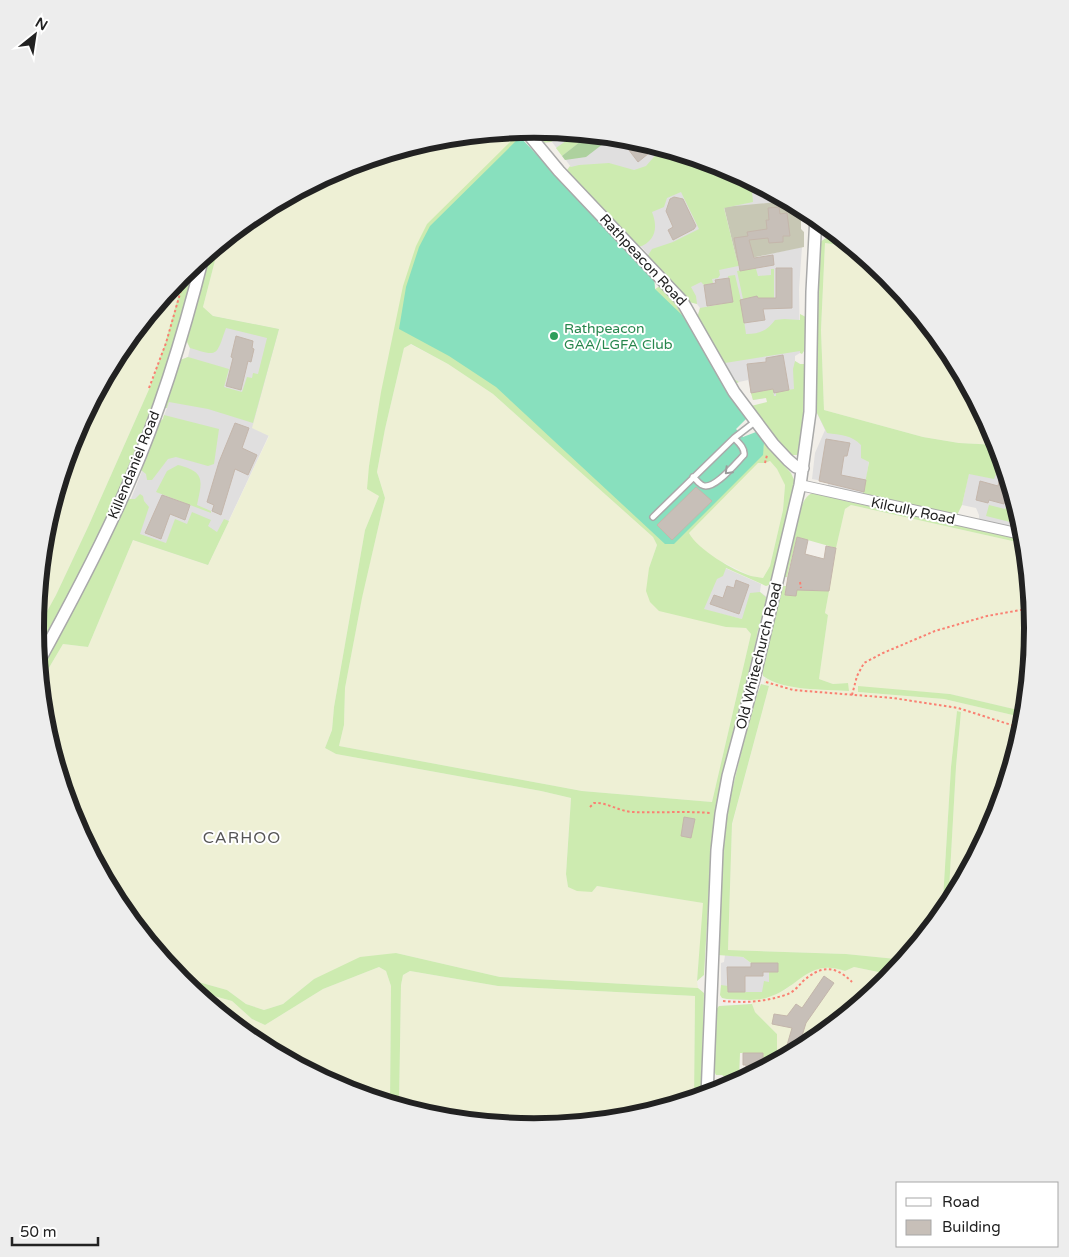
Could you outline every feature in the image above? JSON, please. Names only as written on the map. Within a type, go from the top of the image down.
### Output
[{"type":"street","name":"Rathpeacon Road","points":[[532,138],[559,171],[682,301],[734,392],[788,460],[796,467],[803,468]]},
{"type":"street","name":"Old Whitechurch Road","points":[[707,1087],[717,850],[721,814],[728,776],[803,468],[810,412],[815,226]]},
{"type":"street","name":"Killendaniel Road","points":[[45,650],[91,563],[130,479],[170,372],[200,270]]},
{"type":"street","name":"Kilcully Road","points":[[800,485],[1016,533]]},
{"type":"lane","points":[[653,516],[734,438],[756,421]]},
{"type":"lane","points":[[693,477],[702,486],[708,487],[715,484],[744,456],[742,447],[734,438]]},
{"type":"path","points":[[815,233],[828,235]]},
{"type":"path","points":[[149,388],[166,343],[183,286]]},
{"type":"path","points":[[800,582],[801,588]]},
{"type":"path","points":[[852,695],[857,676],[864,663],[883,652],[935,631],[987,616],[1024,609]]},
{"type":"path","points":[[764,681],[793,690],[893,698],[958,708],[1015,726]]},
{"type":"path","points":[[590,807],[594,803],[601,802],[617,809],[631,812],[710,812]]},
{"type":"path","points":[[728,1002],[768,1001],[791,994],[814,972],[824,969],[840,973],[852,982]]},
{"type":"shaded area","points":[[518,138],[430,226],[369,466],[379,496],[365,530],[334,707],[332,730],[325,748],[336,754],[571,798],[566,873],[568,887],[592,892],[597,886],[704,903],[698,988],[500,977],[396,953],[314,979],[283,1004],[264,1010],[246,1004],[227,990],[192,980],[145,927],[126,901],[94,846],[70,786],[60,756],[53,724],[46,673],[63,644],[88,647],[133,540],[208,565],[269,436],[252,428],[279,329],[213,316],[203,307],[216,256],[262,220],[317,188],[347,175],[407,154],[470,142]]},
{"type":"shaded area","points":[[541,138],[599,142],[662,154],[722,175],[778,202],[724,208],[737,261],[802,247],[799,289],[800,353],[795,356],[795,361],[800,364],[801,392],[753,400],[748,380],[739,382],[734,379],[698,315],[700,308],[697,304],[691,302],[637,242],[571,167],[552,142],[543,142]]},
{"type":"shaded area","points":[[778,202],[802,217],[801,229],[804,232],[804,247],[737,261],[724,207]]},
{"type":"shaded area","points":[[825,243],[840,245],[882,281],[924,330],[960,383],[975,411],[989,445],[959,443],[923,437],[824,410],[821,330]]},
{"type":"shaded area","points":[[180,289],[165,344],[150,387],[56,595],[44,616],[48,564],[53,533],[60,501],[81,441],[94,411],[126,356],[145,330]]},
{"type":"shaded area","points":[[198,313],[279,329],[269,435],[208,565],[133,540],[131,499],[167,408],[182,360],[188,357],[190,348],[188,343]]},
{"type":"shaded area","points":[[410,344],[448,364],[493,394],[653,537],[657,545],[649,568],[726,627],[746,628],[751,634],[712,802],[582,791],[339,746],[344,725],[345,688],[362,597],[385,498],[377,472],[404,348]]},
{"type":"shaded area","points":[[817,413],[874,428],[864,494],[828,488],[828,482],[812,479],[815,453],[825,430]]},
{"type":"shaded area","points":[[974,449],[992,452],[1009,501],[1015,527],[979,519],[976,508],[962,505]]},
{"type":"shaded area","points":[[770,461],[785,484],[783,510],[770,566],[763,578],[751,576],[714,558],[692,540],[689,533],[758,462],[765,463]]},
{"type":"shaded area","points":[[851,505],[1017,542],[1024,596],[1025,629],[1024,661],[1018,710],[950,694],[859,687],[858,692],[944,699],[1017,716],[1009,756],[988,816],[975,846],[949,892],[961,712],[957,711],[951,767],[943,901],[897,959],[846,954],[728,950],[732,825],[769,686],[764,684],[765,678],[782,685],[848,691],[848,683],[833,684],[819,679],[828,615],[825,613],[836,547],[845,509]]},
{"type":"shaded area","points":[[716,564],[761,584],[760,592],[767,597],[762,624],[660,599]]},
{"type":"shaded area","points":[[725,955],[743,957],[751,963],[778,963],[800,978],[750,1000],[727,999],[721,992],[721,963],[724,962]]},
{"type":"shaded area","points":[[379,967],[386,971],[391,986],[390,1097],[347,1082],[289,1054],[236,1018],[208,994],[232,1001],[252,1019],[265,1025],[323,989]]},
{"type":"shaded area","points":[[820,967],[836,968],[845,971],[854,967],[884,973],[833,1018],[777,1056],[777,1034],[755,1012],[750,1000],[767,998],[785,990],[804,975]]},
{"type":"shaded area","points":[[410,971],[498,986],[695,996],[694,1092],[662,1103],[630,1110],[567,1118],[534,1119],[470,1115],[399,1100],[401,985],[403,975]]},
{"type":"green space","name":"Rathpeacon GAA/LGFA Club","points":[[518,138],[521,138],[654,278],[655,289],[682,315],[747,418],[736,429],[743,437],[756,432],[764,443],[763,455],[674,544],[665,544],[496,387],[449,356],[399,329],[406,287],[419,247],[430,226]]},
{"type":"green space","name":"Rathpeacon GAA/LGFA Club","points":[[520,138],[654,278],[655,289],[660,286],[674,296],[718,373],[447,321],[763,450],[764,443],[791,473],[795,482],[773,580],[766,586],[726,568],[723,576],[717,579],[704,609],[742,619],[750,593],[760,592],[768,599],[762,624],[758,630],[753,658],[727,757],[716,809],[712,837],[704,975],[697,981],[703,903],[597,886],[592,892],[577,891],[568,887],[566,874],[571,798],[336,754],[325,748],[332,730],[334,707],[365,530],[379,496],[367,489],[381,392],[403,286],[416,246],[427,224],[513,139]],"holes":[[[411,344],[448,364],[493,394],[653,537],[657,545],[649,568],[646,591],[650,602],[659,611],[726,627],[746,628],[751,634],[712,802],[582,791],[339,746],[344,725],[345,688],[362,598],[385,498],[377,472],[404,348]],[[770,461],[777,469],[785,485],[783,510],[770,566],[763,578],[751,576],[726,564],[708,552],[689,533],[758,463]]]},
{"type":"green space","points":[[536,138],[556,139],[551,142],[541,143]]},
{"type":"green space","points":[[568,139],[582,140],[562,156],[556,148]]},
{"type":"green space","points":[[582,140],[604,143],[586,157],[565,160],[562,156]]},
{"type":"green space","points":[[657,153],[722,175],[752,188],[753,202],[724,208],[737,261],[753,258],[758,276],[771,275],[771,269],[774,269],[774,298],[772,298],[772,302],[742,307],[746,334],[762,331],[775,320],[800,320],[800,314],[806,317],[806,348],[802,354],[800,351],[725,363],[734,379],[739,382],[735,384],[696,316],[700,308],[722,304],[722,299],[732,294],[728,276],[735,275],[741,300],[743,299],[737,271],[744,270],[743,265],[719,270],[720,275],[718,278],[712,279],[713,283],[704,285],[701,282],[691,287],[696,296],[697,304],[689,302],[647,257],[652,249],[673,242],[699,229],[681,192],[667,198],[664,207],[652,212],[655,223],[654,233],[649,241],[639,247],[567,170],[570,166],[609,163],[634,170],[646,166]]},
{"type":"green space","points":[[826,238],[833,239],[840,245],[825,243],[821,330],[824,410],[923,437],[959,443],[989,445],[998,469],[994,479],[969,474],[962,505],[957,515],[863,494],[869,462],[861,458],[861,445],[850,437],[827,433],[817,413],[817,290],[820,242]]},
{"type":"green space","points":[[216,256],[203,307],[213,316],[279,329],[253,423],[208,409],[169,402],[167,408],[164,408],[180,360],[188,357],[229,369],[224,387],[242,392],[247,377],[252,378],[253,373],[258,374],[267,338],[226,328],[215,352],[206,353],[190,348],[186,340],[208,263]]},
{"type":"green space","points":[[193,275],[166,371],[148,424],[127,476],[96,544],[44,640],[44,616],[88,527],[150,387],[165,344],[180,289]]},
{"type":"green space","points":[[795,361],[800,364],[806,364],[801,447],[798,455],[790,455],[751,406],[767,402],[766,398],[753,400],[751,393],[767,390],[765,381],[770,372],[774,396],[776,396],[776,392],[794,389],[793,369]]},
{"type":"green space","points":[[164,415],[219,429],[214,464],[208,466],[176,457],[168,459],[152,480],[147,480],[146,474],[141,470],[159,422],[163,419]]},
{"type":"green space","points":[[178,465],[198,474],[201,484],[197,505],[211,511],[211,513],[156,492],[167,471]]},
{"type":"green space","points":[[816,492],[841,500],[1017,538],[1017,542],[851,505],[845,509],[836,548],[797,537],[787,577],[784,577],[801,507],[805,499]]},
{"type":"green space","points":[[140,494],[149,507],[140,534],[166,543],[175,519],[187,524],[192,512],[211,520],[208,526],[217,532],[224,519],[229,521],[208,565],[133,540],[88,647],[63,644],[46,673],[45,662],[128,499],[135,499]]},
{"type":"green space","points":[[1007,504],[1010,505],[1014,523],[986,516],[989,505],[1005,509]]},
{"type":"green space","points":[[782,586],[786,586],[785,595],[795,596],[797,588],[829,591],[825,613],[828,615],[819,679],[833,684],[848,683],[849,691],[792,687],[771,681],[763,676],[762,666]]},
{"type":"green space","points":[[761,684],[769,686],[732,824],[728,950],[846,954],[897,959],[884,973],[854,967],[845,971],[822,968],[805,975],[789,987],[764,999],[727,999],[722,998],[720,995],[721,985],[728,986],[728,992],[762,992],[764,981],[769,982],[769,972],[778,963],[751,963],[743,957],[718,955],[726,815],[752,708]]},
{"type":"green space","points":[[858,686],[950,694],[1018,710],[1017,716],[944,699],[858,692]]},
{"type":"green space","points":[[957,711],[961,712],[949,892],[943,901],[951,767]]},
{"type":"green space","points":[[396,953],[500,977],[698,988],[704,993],[701,1090],[694,1092],[695,996],[498,986],[410,971],[403,975],[401,985],[399,1100],[390,1097],[391,986],[386,971],[379,967],[323,989],[265,1025],[252,1019],[232,1001],[208,994],[192,980],[227,990],[246,1004],[264,1010],[283,1004],[314,979],[360,957]]},
{"type":"green space","points":[[752,1004],[755,1012],[777,1034],[777,1056],[763,1063],[763,1053],[740,1053],[739,1075],[728,1079],[722,1075],[716,1075],[713,1069],[714,1012],[719,1006]]},
{"type":"building","points":[[626,146],[651,152],[638,162]]},
{"type":"building","points":[[674,197],[683,199],[696,226],[694,229],[673,240],[668,230],[673,227],[666,211],[670,199]]},
{"type":"building","points":[[779,207],[780,214],[787,213],[790,236],[783,236],[783,242],[769,243],[768,238],[749,240],[754,258],[773,255],[774,265],[740,271],[734,238],[748,236],[747,232],[767,229],[766,220],[769,220],[768,208]]},
{"type":"building","points":[[776,268],[792,268],[792,308],[763,309],[765,320],[744,323],[740,300],[757,296],[758,298],[776,298]]},
{"type":"building","points":[[729,278],[733,302],[707,306],[704,285],[716,283],[715,280]]},
{"type":"building","points":[[236,336],[253,341],[252,348],[254,349],[251,362],[248,361],[241,390],[226,386]]},
{"type":"building","points":[[783,355],[789,390],[774,393],[773,389],[751,393],[747,364],[766,362],[766,358]]},
{"type":"building","points":[[235,423],[249,428],[242,448],[257,455],[248,475],[235,469],[221,515],[212,511],[214,505],[207,502],[219,462]]},
{"type":"building","points":[[826,439],[850,443],[847,456],[844,456],[841,475],[866,480],[864,492],[819,481]]},
{"type":"building","points":[[1000,475],[1007,494],[1004,504],[989,500],[988,503],[976,500],[980,481],[998,486]]},
{"type":"building","points":[[696,487],[712,501],[672,540],[657,525]]},
{"type":"building","points":[[162,495],[190,505],[185,520],[170,514],[161,539],[145,533]]},
{"type":"building","points":[[797,537],[808,540],[805,554],[824,559],[826,546],[836,548],[829,591],[797,590],[796,596],[785,595]]},
{"type":"building","points":[[736,580],[749,585],[739,614],[710,604],[714,595],[723,598],[727,586],[734,588]]},
{"type":"building","points":[[684,817],[695,819],[691,838],[681,836]]},
{"type":"building","points":[[751,963],[778,963],[778,972],[763,972],[763,976],[745,976],[745,992],[728,992],[727,967],[751,967]]},
{"type":"building","points":[[824,976],[834,983],[806,1023],[800,1041],[785,1051],[792,1028],[772,1024],[774,1014],[787,1016],[796,1004],[802,1008]]},
{"type":"building","points":[[743,1053],[763,1053],[763,1063],[746,1072],[746,1065],[743,1065]]},
{"type":"place","name":"Rathpeacon GAA/LGFA Club","points":[[554,336]]},
{"type":"district","name":"CARHOO","points":[[242,838]]}]
